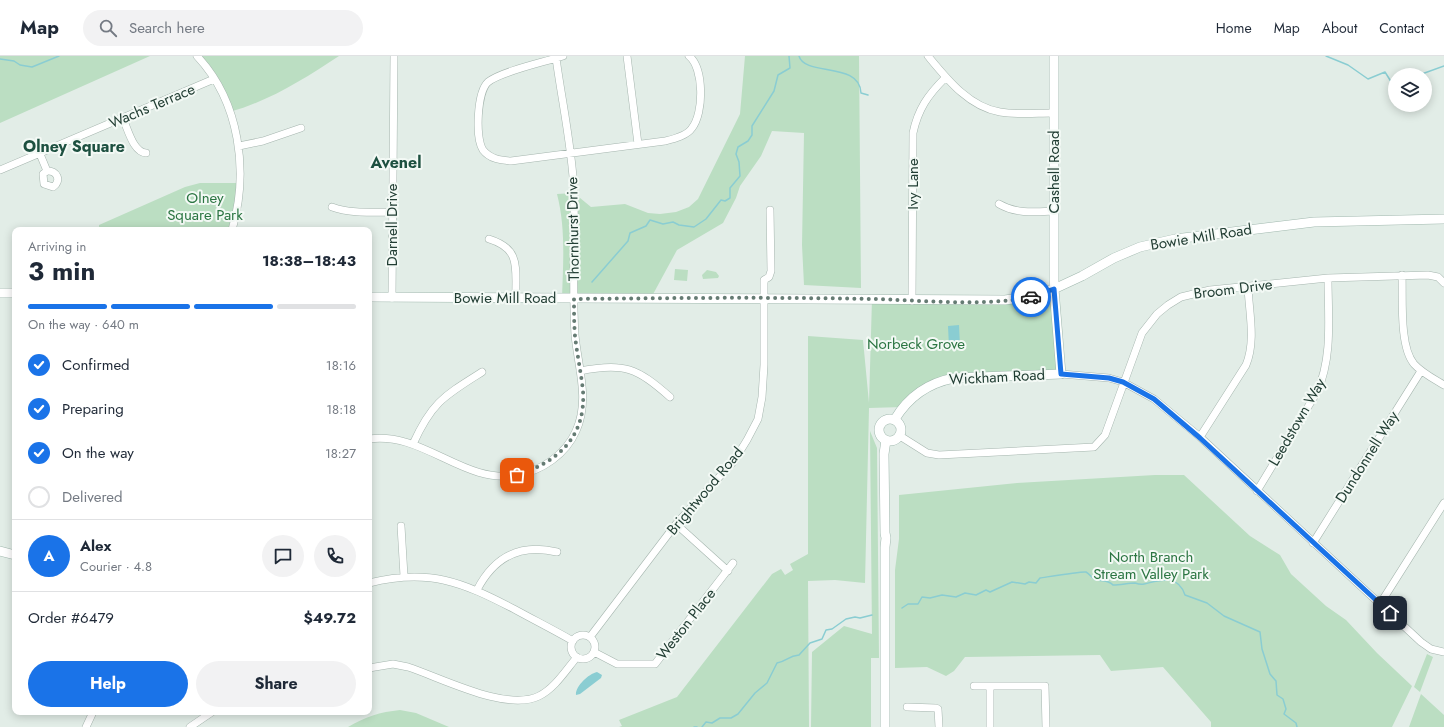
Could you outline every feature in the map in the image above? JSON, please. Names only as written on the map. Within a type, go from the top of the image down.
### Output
[{"type":"street","points":[[197,56],[214,79],[230,112],[238,146],[240,182],[232,227]]},
{"type":"street","name":"Darnell Drive","points":[[392,298],[394,56]]},
{"type":"street","points":[[627,56],[638,144]]},
{"type":"street","points":[[560,57],[492,79],[486,84],[480,95],[479,139],[483,149],[490,156],[498,160],[511,161],[669,140],[692,129],[701,107],[697,68],[689,56]]},
{"type":"street","points":[[928,56],[945,78],[971,100],[989,109],[1016,113],[1054,113]]},
{"type":"street","name":"Cashell Road","points":[[1054,56],[1054,289],[1061,374]]},
{"type":"street","name":"Thornhurst Drive","points":[[372,439],[385,438],[413,444],[486,475],[499,476],[517,475],[535,470],[561,452],[576,431],[582,411],[583,392],[575,336],[574,190],[560,57]]},
{"type":"street","name":"Ivy Lane","points":[[912,300],[912,133],[920,106],[945,78]]},
{"type":"street","name":"Wachs Terrace","points":[[0,170],[214,79]]},
{"type":"street","points":[[123,119],[137,148],[142,153],[146,153]]},
{"type":"street","points":[[238,146],[263,141],[301,128]]},
{"type":"street","points":[[40,154],[46,171]]},
{"type":"street","points":[[999,204],[1009,209],[1019,211],[1054,211]]},
{"type":"street","points":[[332,207],[356,212],[392,212]]},
{"type":"street","name":"Brightwood Road","points":[[590,637],[676,524],[734,461],[758,419],[762,397],[764,365],[764,280],[772,271],[770,210]]},
{"type":"street","name":"Bowie Mill Road","points":[[372,297],[1005,300],[1033,296],[1054,289],[1140,247],[1175,239],[1314,222],[1444,220]]},
{"type":"street","points":[[489,239],[502,243],[511,250],[515,261],[516,298]]},
{"type":"street","name":"Broom Drive","points":[[900,436],[928,453],[938,455],[1094,447],[1105,435],[1142,333],[1149,323],[1168,305],[1194,292],[1328,278],[1428,275],[1438,277],[1444,283]]},
{"type":"street","points":[[1402,276],[1404,341],[1410,358],[1421,371],[1444,385]]},
{"type":"street","name":"Leedstown Way","points":[[1257,491],[1323,380],[1328,350],[1328,278]]},
{"type":"street","points":[[1200,438],[1250,357],[1251,340],[1248,287]]},
{"type":"street","points":[[0,293],[12,293]]},
{"type":"street","points":[[1047,374],[1054,370],[1060,358]]},
{"type":"street","points":[[580,371],[613,367],[628,368],[651,380],[670,397]]},
{"type":"street","name":"Dundonnell Way","points":[[1313,543],[1421,371]]},
{"type":"street","points":[[413,444],[424,421],[437,403],[449,393],[482,372]]},
{"type":"street","name":"Wickham Road","points":[[895,419],[903,407],[915,395],[929,385],[942,380],[954,378],[1061,374],[1101,376],[1123,382],[1154,399],[1200,438],[1424,645],[1433,650],[1444,652]]},
{"type":"street","points":[[888,418],[895,419],[901,426],[900,436],[892,441],[886,440],[879,432],[880,425],[888,418]]},
{"type":"street","points":[[886,440],[884,454],[885,533],[882,536],[885,547],[886,727]]},
{"type":"street","points":[[1380,604],[1444,503]]},
{"type":"street","points":[[676,524],[728,571]]},
{"type":"street","points":[[401,526],[404,576]]},
{"type":"street","points":[[477,590],[488,571],[501,559],[528,550],[541,548],[557,552]]},
{"type":"street","points":[[0,551],[12,554]]},
{"type":"street","name":"Weston Place","points":[[594,652],[617,664],[655,664],[733,563]]},
{"type":"street","points":[[372,582],[404,576],[446,580],[477,590],[573,641]]},
{"type":"street","points":[[580,636],[590,637],[594,643],[594,652],[587,658],[577,657],[572,650],[573,641],[580,636]]},
{"type":"street","points":[[372,668],[394,664],[408,667],[499,699],[527,701],[540,696],[549,690],[577,657]]},
{"type":"street","points":[[974,686],[1045,686],[1046,727]]},
{"type":"street","points":[[990,686],[990,727]]},
{"type":"street","points":[[907,707],[938,709],[939,727]]},
{"type":"street","points":[[86,727],[92,715]]},
{"type":"street","points":[[190,727],[208,715]]},
{"type":"green space","points":[[0,56],[150,56],[0,123]]},
{"type":"green space","points":[[197,56],[339,56],[300,81],[273,95],[230,112]]},
{"type":"green space","points":[[745,56],[859,56],[861,288],[804,285],[802,245],[804,133],[772,131],[761,156],[740,186],[736,198],[723,223],[677,250],[651,298],[562,299],[563,233],[557,194],[574,193],[591,207],[625,204],[648,213],[660,214],[676,212],[689,207],[698,199],[740,114]]},
{"type":"green space","name":"Olney Square Park","points":[[200,183],[240,183],[233,227],[99,227],[99,225],[185,187]]},
{"type":"green space","points":[[675,269],[688,270],[687,281],[674,280]]},
{"type":"green space","points":[[707,270],[716,272],[719,276],[718,278],[703,279],[702,275]]},
{"type":"green space","name":"Norbeck Grove","points":[[1054,289],[1061,374],[942,380],[903,407],[869,408],[865,583],[835,580],[808,581],[809,727],[619,727],[622,726],[619,720],[677,697],[772,574],[781,569],[785,575],[793,570],[790,564],[808,554],[808,336],[863,340],[869,403],[872,299],[972,301]]},
{"type":"green space","points":[[870,431],[877,448],[879,658],[871,658],[871,727],[811,727],[812,652],[844,626],[872,634]]},
{"type":"green space","name":"North Branch Stream Valley Park","points":[[1155,475],[1184,475],[1250,536],[1280,555],[1291,574],[1326,606],[1346,620],[1377,653],[1412,686],[1392,727],[1211,727],[1211,722],[1163,667],[1111,671],[1100,655],[965,657],[954,671],[946,676],[927,667],[895,668],[895,570],[899,539],[899,495],[1017,483]]},
{"type":"green space","points":[[1427,654],[1433,657],[1420,692],[1414,687]]},
{"type":"green space","points":[[1421,694],[1444,715],[1444,727],[1409,727]]},
{"type":"green space","points":[[400,710],[416,713],[449,727],[348,727],[360,720],[386,712]]},
{"type":"water","points":[[959,325],[960,346],[949,347],[948,326]]},
{"type":"water","points":[[597,672],[602,675],[601,678],[580,694],[576,695],[578,688],[583,681],[593,673]]},
{"type":"waterway","points":[[0,59],[14,61],[20,65],[32,67],[59,56]]},
{"type":"waterway","points":[[592,282],[628,241],[630,233],[646,226],[650,220],[663,224],[673,222],[679,225],[694,227],[706,219],[721,200],[725,201],[730,198],[730,188],[740,176],[739,162],[736,154],[738,147],[748,141],[752,135],[752,126],[774,91],[778,75],[790,68],[789,56]]},
{"type":"waterway","points":[[799,56],[803,62],[811,66],[843,73],[852,77],[858,83],[861,93],[868,95]]},
{"type":"waterway","points":[[1326,56],[1348,65],[1368,79],[1385,72],[1388,77]]},
{"type":"waterway","points":[[1432,70],[1444,66]]},
{"type":"waterway","points":[[902,608],[908,604],[918,604],[922,597],[930,598],[942,595],[956,597],[965,593],[976,595],[986,590],[990,592],[1012,582],[1025,584],[1029,582],[1036,583],[1040,578],[1079,572],[1086,572],[1096,580],[1107,581],[1113,585],[1135,583],[1142,584],[1163,580],[1174,581],[1182,588],[1185,595],[1207,603],[1224,616],[1260,632],[1262,649],[1270,674],[1276,681],[1277,695],[1283,699],[1286,709],[1284,714],[1296,723],[1297,727]]},
{"type":"waterway","points":[[702,727],[706,722],[712,723],[720,718],[731,718],[738,714],[755,693],[767,683],[777,663],[792,656],[799,655],[810,643],[822,639],[826,630],[832,629],[846,619],[872,615]]},
{"type":"way so far","points":[[517,475],[535,470],[545,465],[561,452],[569,443],[576,431],[582,411],[583,392],[575,336],[574,299],[800,298],[972,301],[1021,299],[1031,297]]},
{"type":"district","name":"Olney Square","points":[[74,146]]},
{"type":"district","name":"Avenel","points":[[396,162]]},
{"type":"route","points":[[1031,297],[1054,289],[1061,374],[1091,375],[1109,378],[1123,382],[1142,391],[1154,399],[1200,438],[1390,613]]}]
